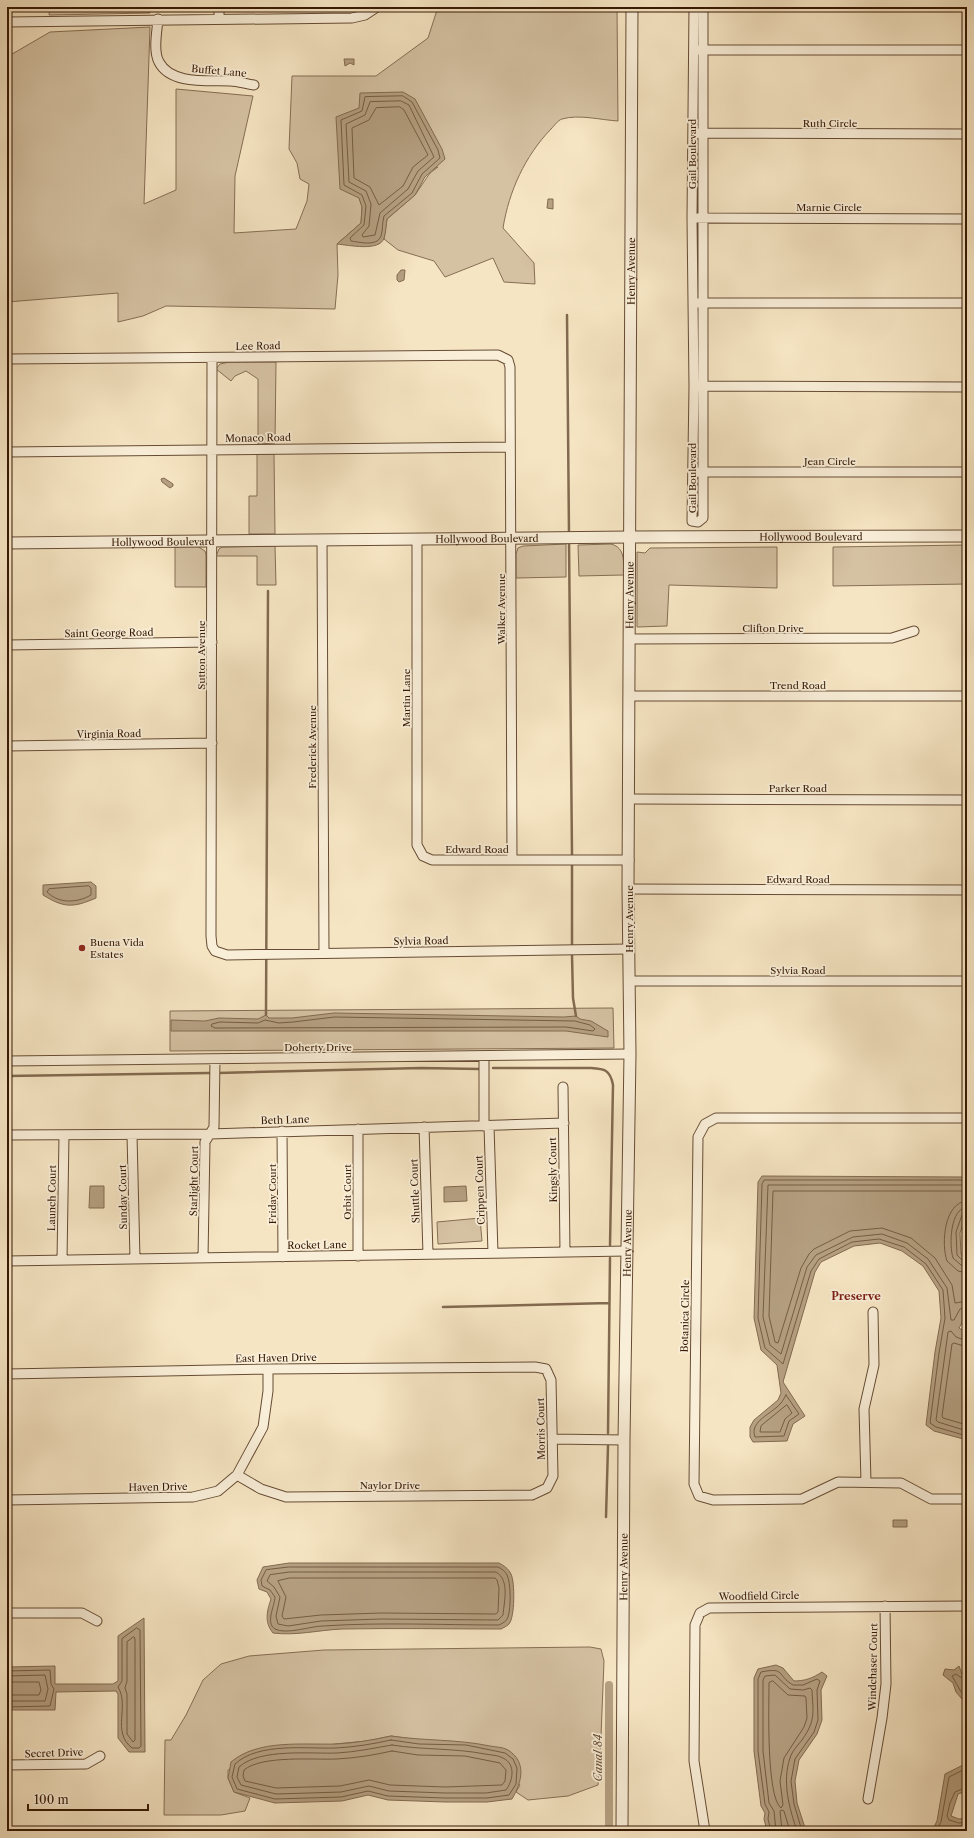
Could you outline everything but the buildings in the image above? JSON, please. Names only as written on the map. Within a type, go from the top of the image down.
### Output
[{"type":"street","points":[[219,7],[219,18]]},
{"type":"street","points":[[7,22],[219,18],[352,18],[365,15],[377,7]]},
{"type":"street","name":"Henry Avenue","points":[[622,1831],[624,1440],[630,1054],[628,889],[630,799],[632,7]]},
{"type":"street","name":"Gail Boulevard","points":[[694,7],[699,50]]},
{"type":"street","name":"Gail Boulevard","points":[[698,133],[703,218],[703,303],[699,386],[693,472],[692,521],[698,522],[704,518],[699,386],[693,303],[692,218],[698,133],[699,50],[703,7]]},
{"type":"street","name":"Buffet Lane","points":[[158,19],[157,47],[159,62],[170,74],[200,82],[231,81],[254,85]]},
{"type":"street","points":[[699,50],[967,50]]},
{"type":"street","name":"Ruth Circle","points":[[698,133],[967,134]]},
{"type":"street","name":"Marnie Circle","points":[[692,218],[967,219]]},
{"type":"street","points":[[693,303],[967,303]]},
{"type":"street","name":"Lee Road","points":[[7,359],[498,355],[508,360]]},
{"type":"street","name":"Sutton Avenue","points":[[212,358],[211,936],[212,946],[215,951]]},
{"type":"street","name":"Walker Avenue","points":[[508,360],[510,367],[512,539],[512,860]]},
{"type":"street","points":[[699,386],[967,387]]},
{"type":"street","name":"Monaco Road","points":[[7,452],[510,446]]},
{"type":"street","name":"Jean Circle","points":[[693,472],[967,472]]},
{"type":"street","name":"Hollywood Boulevard","points":[[7,543],[630,537],[967,536]]},
{"type":"street","name":"Martin Lane","points":[[417,539],[417,845],[423,856]]},
{"type":"street","name":"Frederick Avenue","points":[[322,540],[324,953]]},
{"type":"street","name":"Clifton Drive","points":[[630,639],[892,638],[914,631]]},
{"type":"street","name":"Saint George Road","points":[[7,645],[212,642]]},
{"type":"street","name":"Trend Road","points":[[630,696],[967,696]]},
{"type":"street","name":"Virginia Road","points":[[7,746],[212,743]]},
{"type":"street","name":"Parker Road","points":[[630,799],[967,800]]},
{"type":"street","name":"Edward Road","points":[[423,856],[432,860],[629,860]]},
{"type":"street","name":"Edward Road","points":[[628,889],[967,890]]},
{"type":"street","name":"Sylvia Road","points":[[215,951],[227,955],[628,949]]},
{"type":"street","name":"Sylvia Road","points":[[629,981],[967,981]]},
{"type":"street","name":"Doherty Drive","points":[[7,1062],[630,1054]]},
{"type":"street","name":"Crippen Court","points":[[484,1057],[493,1253]]},
{"type":"street","name":"Starlight Court","points":[[203,1258],[205,1142],[214,1128],[215,1059]]},
{"type":"street","name":"Kingsly Court","points":[[563,1087],[565,1252]]},
{"type":"street","name":"Botanica Circle","points":[[967,1118],[716,1118],[705,1124],[698,1137],[694,1484],[699,1496],[713,1500],[802,1499],[838,1482],[901,1482],[931,1499],[967,1499]]},
{"type":"street","name":"Beth Lane","points":[[7,1135],[210,1134],[564,1123]]},
{"type":"street","name":"Shuttle Court","points":[[424,1127],[428,1254]]},
{"type":"street","name":"Orbit Court","points":[[358,1129],[358,1256]]},
{"type":"street","name":"Friday Court","points":[[282,1131],[283,1257]]},
{"type":"street","name":"Launch Court","points":[[62,1260],[64,1135]]},
{"type":"street","name":"Sunday Court","points":[[132,1135],[135,1259]]},
{"type":"street","name":"Rocket Lane","points":[[7,1262],[627,1251]]},
{"type":"street","points":[[866,1482],[864,1409],[874,1365],[873,1312]]},
{"type":"street","name":"East Haven Drive","points":[[7,1374],[268,1368],[535,1367],[546,1369]]},
{"type":"street","name":"Haven Drive","points":[[7,1500],[193,1497],[218,1490],[238,1475],[263,1427],[268,1390],[268,1368]]},
{"type":"street","name":"Morris Court","points":[[546,1369],[550,1380],[553,1476],[548,1488]]},
{"type":"street","points":[[552,1439],[624,1440]]},
{"type":"street","name":"Naylor Drive","points":[[238,1475],[261,1489],[286,1497],[532,1495],[548,1488]]},
{"type":"street","name":"Windchaser Court","points":[[868,1799],[882,1718],[886,1684],[885,1606]]},
{"type":"street","name":"Woodfield Circle","points":[[705,1831],[694,1761],[695,1625],[700,1613],[709,1608],[967,1606]]},
{"type":"street","points":[[7,1613],[82,1613],[97,1621]]},
{"type":"street","name":"Secret Drive","points":[[7,1765],[86,1764],[100,1756]]},
{"type":"shaded area","points":[[50,7],[150,7],[150,13],[49,15]]},
{"type":"shaded area","points":[[438,7],[617,7],[618,121],[576,117],[562,119],[556,123],[542,139],[526,162],[509,201],[503,228],[534,263],[535,284],[504,282],[493,258],[445,277],[434,261],[398,250],[384,239],[387,219],[415,195],[430,173],[438,167],[359,198],[362,207],[361,223],[337,244],[338,275],[335,309],[166,306],[143,316],[118,322],[118,293],[7,302],[7,57],[50,32],[150,27],[144,204],[176,190],[176,89],[253,96],[235,176],[234,233],[296,229],[307,201],[309,184],[300,179],[297,163],[289,149],[292,76],[376,76],[428,38]]},
{"type":"shaded area","points":[[229,362],[276,362],[275,443],[258,444],[258,379],[246,371],[235,376],[231,381],[216,369],[220,364]]},
{"type":"shaded area","points":[[257,454],[274,454],[275,534],[249,534],[249,496],[257,496]]},
{"type":"shaded area","points":[[566,544],[566,577],[516,578],[516,554],[518,548],[523,546]]},
{"type":"shaded area","points":[[611,544],[619,549],[623,556],[624,575],[579,576],[578,545]]},
{"type":"shaded area","points":[[967,545],[967,584],[833,586],[833,547]]},
{"type":"shaded area","points":[[197,546],[205,551],[206,555],[206,587],[175,587],[175,547]]},
{"type":"shaded area","points":[[275,546],[276,585],[257,585],[257,556],[216,556],[219,549],[222,547]]},
{"type":"shaded area","points":[[777,547],[777,588],[669,585],[667,626],[637,627],[637,552],[645,553],[650,548]]},
{"type":"shaded area","points":[[613,1008],[614,1048],[170,1051],[170,1011]]},
{"type":"shaded area","points":[[480,1218],[482,1241],[438,1244],[437,1222]]},
{"type":"shaded area","points":[[590,1647],[601,1649],[604,1661],[598,1785],[568,1796],[528,1800],[516,1792],[520,1785],[420,1740],[391,1736],[367,1741],[335,1744],[228,1770],[228,1778],[234,1792],[250,1798],[245,1811],[221,1815],[164,1815],[165,1740],[171,1740],[186,1715],[203,1680],[221,1664],[249,1656],[324,1650]]},
{"type":"water","points":[[344,59],[354,59],[354,65],[350,63],[345,66]]},
{"type":"water","points":[[403,92],[415,99],[442,149],[445,159],[425,177],[415,195],[387,219],[385,236],[381,242],[377,245],[363,247],[337,244],[361,223],[362,207],[359,198],[340,189],[336,117],[359,108],[360,93]]},
{"type":"water","points":[[548,199],[553,199],[553,209],[547,208]]},
{"type":"water","points":[[401,270],[405,270],[404,280],[399,282],[397,280],[397,275]]},
{"type":"water","points":[[164,478],[173,484],[173,486],[170,488],[162,482],[161,479]]},
{"type":"water","points":[[91,882],[96,886],[96,898],[81,904],[63,904],[43,895],[43,885]]},
{"type":"water","points":[[334,1013],[576,1016],[580,1019],[591,1021],[608,1031],[608,1037],[566,1031],[171,1031],[171,1020],[205,1021],[219,1018],[258,1019],[266,1015],[269,1018],[292,1018]]},
{"type":"water","points":[[762,1176],[967,1177],[967,1213],[960,1233],[961,1254],[967,1259],[967,1314],[959,1328],[967,1333],[967,1440],[934,1431],[926,1425],[935,1352],[941,1318],[939,1291],[923,1266],[902,1251],[880,1243],[854,1246],[821,1262],[815,1272],[783,1382],[805,1416],[793,1424],[787,1441],[753,1442],[750,1437],[750,1427],[754,1420],[778,1400],[781,1393],[777,1365],[761,1350],[754,1318],[758,1182]]},
{"type":"water","points":[[90,1186],[104,1186],[104,1208],[89,1208]]},
{"type":"water","points":[[466,1186],[467,1201],[444,1202],[444,1187]]},
{"type":"water","points":[[893,1520],[907,1520],[907,1527],[893,1527]]},
{"type":"water","points":[[289,1563],[499,1563],[509,1570],[512,1578],[514,1599],[511,1620],[509,1624],[501,1629],[342,1629],[282,1634],[273,1633],[267,1621],[271,1599],[267,1592],[259,1589],[257,1580],[263,1567]]},
{"type":"water","points":[[144,1618],[145,1752],[129,1752],[118,1738],[118,1694],[116,1691],[56,1692],[55,1710],[7,1710],[7,1667],[55,1666],[55,1684],[113,1684],[118,1681],[118,1636]]},
{"type":"water","points":[[776,1665],[783,1668],[794,1681],[809,1679],[822,1672],[827,1676],[821,1690],[822,1720],[817,1734],[799,1760],[795,1781],[797,1803],[806,1831],[767,1831],[764,1819],[765,1813],[761,1806],[754,1751],[754,1678],[758,1669]]},
{"type":"water","points":[[959,1666],[962,1674],[967,1676],[967,1705],[956,1692],[953,1683],[943,1675],[945,1669],[954,1670]]},
{"type":"water","points":[[391,1736],[465,1742],[506,1749],[514,1755],[520,1766],[521,1773],[518,1786],[512,1799],[487,1802],[388,1800],[368,1795],[342,1801],[275,1803],[234,1792],[228,1778],[231,1762],[242,1755],[267,1746],[350,1743]]},
{"type":"water","points":[[967,1763],[967,1791],[958,1794],[951,1816],[959,1819],[967,1818],[967,1831],[932,1831],[937,1821],[945,1774]]},
{"type":"waterway","points":[[567,315],[569,535]]},
{"type":"waterway","points":[[569,540],[572,855]]},
{"type":"waterway","points":[[266,1015],[268,591]]},
{"type":"waterway","points":[[572,864],[572,945]]},
{"type":"waterway","points":[[572,955],[573,998],[576,1016]]},
{"type":"waterway","points":[[218,1073],[421,1068],[479,1069]]},
{"type":"waterway","points":[[493,1068],[590,1068],[606,1071],[610,1076],[613,1085],[610,1245]]},
{"type":"waterway","points":[[7,1076],[209,1073]]},
{"type":"waterway","points":[[608,1433],[610,1258]]},
{"type":"waterway","points":[[443,1307],[609,1303]]},
{"type":"waterway","points":[[606,1517],[608,1446]]},
{"type":"waterway","name":"Canal 84","points":[[609,1685],[609,1831]]},
{"type":"place","name":"Buena Vida Estates","points":[[82,948]]},
{"type":"district","name":"Preserve","points":[[856,1296]]}]
